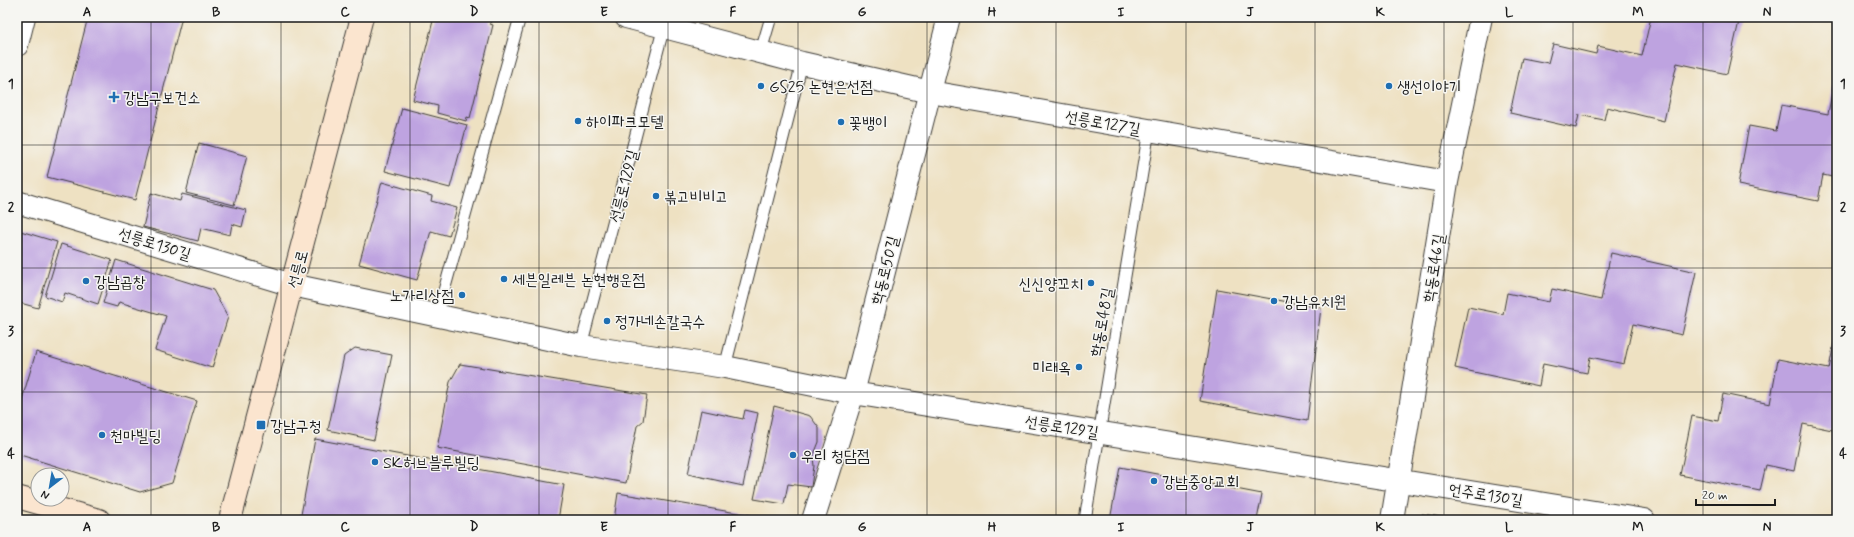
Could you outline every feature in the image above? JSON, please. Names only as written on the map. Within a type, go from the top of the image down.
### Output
[{"type":"main road","name":"선릉로","points":[[230,520],[362,17]]},
{"type":"main road","points":[[17,497],[99,520]]},
{"type":"street","points":[[17,44],[24,17]]},
{"type":"street","name":"선릉로127길","points":[[626,17],[761,51],[802,63],[930,92],[1447,182]]},
{"type":"street","name":"학동로50길","points":[[813,520],[853,393],[949,17]]},
{"type":"street","name":"학동로46길","points":[[1392,520],[1447,182],[1481,17]]},
{"type":"street","name":"선릉로130길","points":[[17,202],[292,285]]},
{"type":"street","name":"선릉로129길","points":[[292,285],[581,346],[725,368],[853,393],[1399,480]]},
{"type":"street","name":"언주로130길","points":[[1399,480],[1644,520]]},
{"type":"lane","points":[[438,316],[520,17]]},
{"type":"lane","points":[[761,51],[771,17]]},
{"type":"lane","name":"선릉로129길","points":[[581,346],[664,26]]},
{"type":"lane","points":[[725,368],[802,63]]},
{"type":"lane","name":"학동로48길","points":[[1085,520],[1098,432],[1149,130]]},
{"type":"building","name":"강남구보건소","points":[[88,17],[182,17],[135,200],[47,177]]},
{"type":"building","points":[[434,17],[491,17],[490,24],[493,25],[470,118],[467,117],[466,121],[437,113],[438,106],[413,100]]},
{"type":"building","points":[[1651,17],[1740,17],[1727,74],[1677,63],[1664,121],[1607,107],[1604,120],[1579,115],[1576,128],[1510,113],[1522,58],[1548,63],[1553,44],[1596,54],[1598,46],[1642,56]]},
{"type":"building","points":[[1836,71],[1837,178],[1823,175],[1818,201],[1738,185],[1749,126],[1776,131],[1781,105],[1828,114]]},
{"type":"building","points":[[402,108],[467,125],[450,188],[385,171]]},
{"type":"building","points":[[199,143],[247,156],[234,205],[186,193]]},
{"type":"building","points":[[382,182],[432,196],[431,201],[457,208],[449,236],[431,231],[417,280],[359,264]]},
{"type":"building","points":[[151,193],[180,201],[182,194],[246,210],[242,227],[232,224],[230,235],[201,228],[198,241],[143,227]]},
{"type":"building","points":[[17,230],[57,242],[38,308],[17,302]]},
{"type":"building","points":[[61,244],[112,260],[98,304],[65,293],[62,302],[45,296]]},
{"type":"building","points":[[1611,253],[1696,272],[1682,335],[1633,324],[1624,364],[1590,357],[1587,373],[1543,364],[1539,386],[1455,368],[1468,307],[1503,314],[1507,293],[1549,302],[1552,289],[1601,300]]},
{"type":"building","points":[[116,260],[213,290],[228,317],[212,368],[155,350],[166,316],[119,302],[117,307],[103,303]]},
{"type":"building","points":[[1217,289],[1321,308],[1307,421],[1200,401]]},
{"type":"building","points":[[1836,332],[1837,431],[1803,424],[1794,471],[1766,465],[1760,491],[1680,475],[1692,416],[1718,421],[1723,394],[1770,404],[1778,359],[1829,369]]},
{"type":"building","points":[[355,348],[392,355],[374,440],[328,430],[344,356]]},
{"type":"building","name":"천마빌딩","points":[[36,352],[197,401],[172,483],[140,492],[70,470],[70,467],[59,467],[17,454],[17,416]]},
{"type":"building","points":[[460,364],[647,395],[643,421],[637,426],[626,483],[437,448],[450,382]]},
{"type":"building","points":[[774,406],[810,416],[819,428],[819,442],[813,457],[814,466],[811,487],[788,484],[784,504],[754,499]]},
{"type":"building","points":[[701,410],[743,419],[745,410],[758,413],[743,486],[688,474]]},
{"type":"building","name":"SK허브블루빌딩","points":[[315,439],[564,485],[558,520],[300,520]]},
{"type":"building","name":"강남중앙교회","points":[[1120,467],[1262,494],[1257,520],[1110,520]]},
{"type":"building","points":[[618,493],[773,519],[773,520],[614,520]]},
{"type":"building","points":[[1422,514],[1454,519],[1454,520],[1421,520]]},
{"type":"place","name":"GS25 논현은선점","points":[[761,86]]},
{"type":"place","name":"생선이야기","points":[[1389,86]]},
{"type":"place","name":"강남구보건소","points":[[114,97]]},
{"type":"place","name":"하이파크모텔","points":[[578,121]]},
{"type":"place","name":"꽃뱅이","points":[[841,122]]},
{"type":"place","name":"볶고비비고","points":[[656,196]]},
{"type":"place","name":"세븐일레븐 논현행운점","points":[[504,279]]},
{"type":"place","name":"강남곱창","points":[[86,281]]},
{"type":"place","name":"신신양꼬치","points":[[1091,283]]},
{"type":"place","name":"노가리상점","points":[[462,295]]},
{"type":"place","name":"강남유치원","points":[[1274,301]]},
{"type":"place","name":"정가네손칼국수","points":[[607,321]]},
{"type":"place","name":"미래옥","points":[[1079,367]]},
{"type":"place","name":"강남구청","points":[[261,425]]},
{"type":"place","name":"천마빌딩","points":[[102,435]]},
{"type":"place","name":"우리 청담점","points":[[793,455]]},
{"type":"place","name":"SK허브블루빌딩","points":[[375,462]]},
{"type":"place","name":"강남중앙교회","points":[[1154,481]]}]
